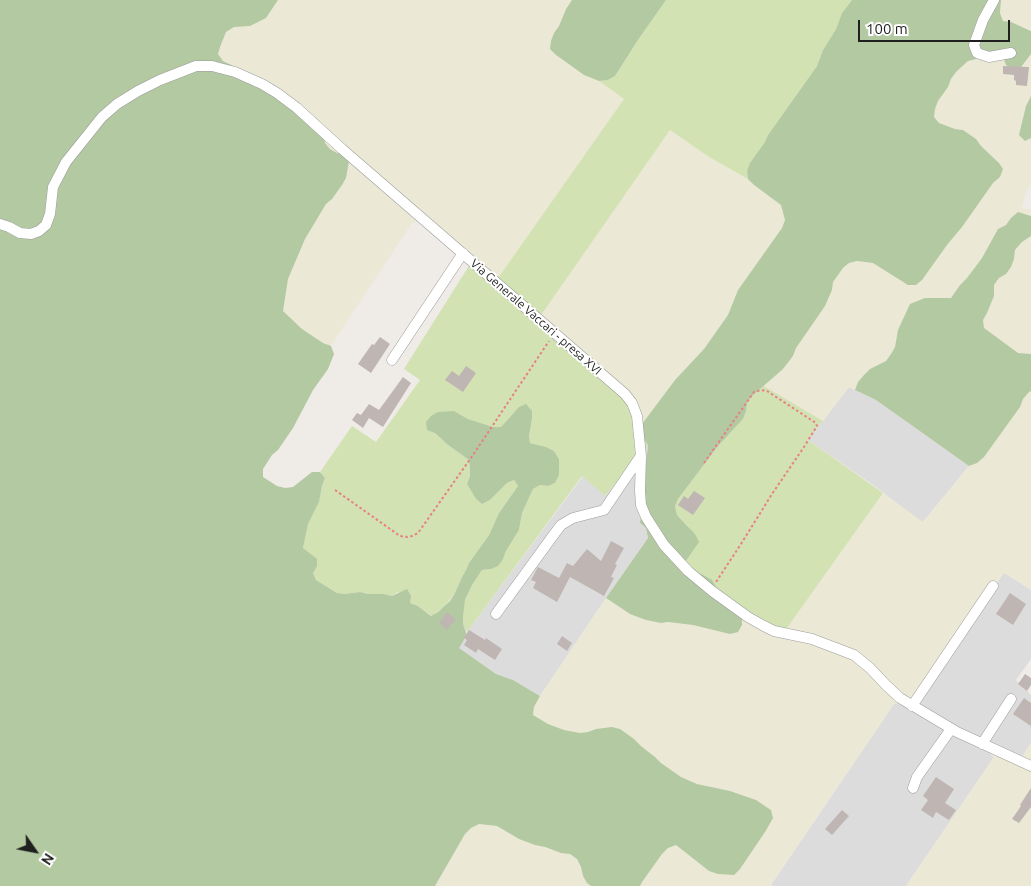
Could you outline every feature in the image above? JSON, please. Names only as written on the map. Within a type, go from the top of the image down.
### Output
[{"type":"street","points":[[994,0],[983,20],[974,45],[977,53],[989,57],[1011,53]]},
{"type":"street","name":"Via Generale Vaccari - presa XVI","points":[[0,224],[20,233],[31,234],[39,232],[46,225],[50,214],[53,187],[66,162],[102,117],[117,104],[138,91],[196,66],[212,66],[235,72],[262,84],[297,108],[625,394],[632,403],[637,416],[641,456],[641,505],[646,517],[664,545],[688,571],[710,590],[762,625],[774,631],[812,639],[854,655],[900,698],[912,706],[952,729],[1031,766]]},
{"type":"street","points":[[392,360],[463,253]]},
{"type":"street","points":[[496,614],[561,525],[573,518],[604,510],[641,456]]},
{"type":"street","points":[[912,706],[993,586]]},
{"type":"street","points":[[982,744],[1011,699]]},
{"type":"street","points":[[913,788],[917,777],[952,729]]},
{"type":"path","points":[[335,490],[400,536],[407,537],[418,533],[555,333]]},
{"type":"path","points":[[704,464],[754,392],[767,390],[816,423],[817,426],[804,447],[710,590]]},
{"type":"shaded area","points":[[278,0],[572,0],[551,41],[556,55],[584,75],[599,81],[624,99],[496,282],[427,219],[412,223],[331,346],[302,329],[283,312],[288,279],[305,239],[326,204],[332,199],[346,178],[345,155],[330,149],[325,143],[324,135],[238,68],[223,61],[218,54],[226,32],[234,27],[250,26],[266,18]]},
{"type":"shaded area","points":[[1001,0],[1031,0],[1031,31],[1003,21],[1000,13]]},
{"type":"shaded area","points":[[1031,54],[1031,96],[1026,106],[1025,141],[1031,138],[1031,184],[1026,192],[1022,208],[1031,210],[1031,216],[1018,212],[1006,225],[998,229],[982,258],[951,298],[925,298],[896,338],[895,347],[886,361],[870,369],[858,382],[855,390],[849,387],[823,421],[764,386],[783,369],[793,356],[832,290],[833,282],[849,263],[857,261],[873,263],[901,281],[952,239],[993,183],[1000,177],[999,163],[976,139],[963,130],[939,123],[934,117],[938,101],[956,72],[968,61],[982,55],[1025,61]]},
{"type":"shaded area","points":[[670,130],[709,157],[748,179],[781,205],[785,220],[782,228],[738,290],[728,315],[704,349],[675,380],[639,428],[539,318]]},
{"type":"shaded area","points":[[1031,236],[1031,354],[1026,354],[1018,353],[983,328],[983,320],[994,296],[994,286],[999,278],[1006,274],[1014,259],[1015,251],[1022,242]]},
{"type":"shaded area","points":[[849,387],[876,400],[969,466],[922,523],[876,487],[808,440]]},
{"type":"shaded area","points":[[1031,391],[1031,590],[1004,573],[919,700],[894,704],[770,886],[640,886],[662,854],[668,848],[676,845],[709,871],[740,869],[759,840],[771,810],[756,800],[730,791],[697,784],[681,777],[661,763],[634,739],[596,729],[580,733],[564,730],[548,724],[533,715],[534,707],[540,696],[606,598],[623,610],[661,623],[693,625],[723,632],[742,617],[782,635],[883,493],[923,522],[969,466],[977,463],[984,457],[1023,399]]},
{"type":"shaded area","points":[[648,445],[640,523],[646,528],[648,538],[540,696],[513,680],[496,674],[458,648],[467,632],[583,476],[605,496]]},
{"type":"shaded area","points":[[1004,572],[1031,590],[1031,659],[1016,680],[1031,695],[1031,743],[1022,757],[975,737],[912,701],[919,700]]},
{"type":"shaded area","points":[[901,703],[994,757],[906,886],[771,885],[894,704]]},
{"type":"shaded area","points":[[1031,743],[1031,886],[906,886],[994,757],[1022,757]]},
{"type":"shaded area","points":[[479,824],[497,826],[519,839],[561,853],[570,854],[577,859],[583,876],[591,886],[435,886],[465,834]]},
{"type":"green space","points":[[0,0],[278,0],[266,18],[250,26],[234,27],[226,32],[218,54],[223,61],[277,87],[324,135],[325,143],[330,149],[345,155],[349,161],[346,178],[332,199],[326,204],[305,239],[288,279],[283,311],[302,329],[331,346],[334,354],[328,369],[313,390],[293,428],[263,469],[263,477],[277,486],[285,488],[293,487],[312,472],[320,472],[325,478],[319,502],[308,524],[303,548],[317,559],[317,566],[313,573],[316,580],[337,593],[344,594],[360,592],[392,596],[407,589],[411,596],[410,603],[418,606],[431,616],[438,612],[450,601],[469,563],[489,535],[499,513],[518,486],[514,480],[507,483],[490,500],[482,504],[476,499],[467,484],[470,476],[469,460],[435,433],[427,430],[426,422],[438,412],[454,411],[468,419],[493,427],[501,427],[519,407],[526,404],[532,411],[530,443],[554,451],[559,459],[559,475],[555,483],[548,486],[540,485],[533,489],[522,513],[519,530],[503,559],[498,566],[482,570],[472,585],[465,600],[463,616],[463,624],[467,635],[459,648],[496,674],[513,680],[540,696],[534,707],[533,715],[548,724],[580,733],[612,727],[620,729],[681,777],[697,784],[730,791],[756,800],[771,810],[773,818],[740,869],[734,875],[718,874],[709,871],[676,845],[668,848],[662,854],[640,886],[591,886],[583,876],[577,859],[570,854],[561,853],[519,839],[497,826],[479,824],[465,834],[435,886],[0,886]]},
{"type":"green space","points":[[572,0],[666,0],[615,76],[608,80],[599,81],[584,75],[550,49],[554,33]]},
{"type":"green space","points":[[666,0],[852,0],[842,13],[817,66],[768,135],[747,171],[748,179],[709,157],[670,130],[539,318],[630,396],[641,435],[648,445],[605,496],[582,476],[467,632],[463,625],[463,608],[472,585],[482,570],[491,569],[503,559],[519,530],[522,513],[533,489],[540,485],[548,486],[555,483],[559,475],[559,459],[554,451],[530,443],[529,436],[532,419],[519,407],[501,427],[493,427],[468,419],[454,411],[435,433],[469,460],[470,476],[467,484],[476,499],[482,504],[490,500],[507,483],[514,480],[518,486],[499,513],[489,535],[469,563],[455,593],[444,607],[432,616],[410,603],[398,592],[392,596],[360,592],[337,593],[316,580],[309,553],[303,548],[308,524],[319,502],[325,478],[320,472],[352,426],[376,442],[420,380],[404,369],[472,261],[496,281],[624,99],[599,81],[608,80],[615,76]]},
{"type":"green space","points":[[852,0],[1001,0],[1000,13],[1003,21],[1011,22],[1031,31],[1031,54],[1021,67],[1013,70],[1006,65],[1003,57],[982,55],[968,61],[951,79],[935,109],[934,117],[939,123],[963,130],[976,139],[1003,169],[1000,177],[993,183],[922,280],[916,285],[908,285],[873,263],[857,261],[849,263],[843,268],[833,282],[832,290],[825,306],[796,348],[793,356],[783,369],[751,397],[747,403],[743,419],[718,446],[678,499],[675,506],[677,515],[695,534],[699,542],[685,562],[697,572],[712,580],[718,594],[742,617],[742,625],[738,632],[730,634],[693,625],[646,620],[630,614],[606,598],[648,538],[646,528],[640,523],[648,445],[641,435],[639,428],[675,380],[704,349],[728,315],[738,290],[782,228],[785,220],[781,205],[748,179],[747,171],[768,135],[817,66],[842,13]]},
{"type":"green space","points":[[1031,96],[1031,138],[1025,141],[1019,135],[1026,106]]},
{"type":"green space","points":[[1018,212],[1031,216],[1031,236],[1015,250],[1011,267],[994,285],[994,296],[983,320],[984,328],[1018,353],[1031,354],[1031,391],[1023,399],[1020,407],[984,457],[977,463],[969,466],[876,400],[855,390],[858,382],[870,369],[886,361],[891,354],[895,347],[898,330],[910,304],[925,298],[951,298],[982,258],[998,229],[1006,225]]},
{"type":"green space","points":[[764,386],[823,421],[808,440],[883,493],[782,635],[742,617],[685,562],[689,527],[677,515],[675,506],[678,499],[718,446],[743,419],[747,403],[751,397]]},
{"type":"building","points":[[1003,66],[1029,67],[1027,86],[1016,85],[1014,75],[1003,74]]},
{"type":"building","points":[[380,337],[390,344],[371,373],[358,364],[372,344],[374,345]]},
{"type":"building","points":[[466,366],[476,373],[463,392],[445,380],[452,371],[459,376]]},
{"type":"building","points":[[403,377],[411,383],[383,427],[369,418],[363,428],[352,420],[357,413],[361,415],[369,404],[379,410]]},
{"type":"building","points":[[694,491],[705,498],[693,515],[678,505],[684,496],[688,499]]},
{"type":"building","points":[[611,541],[624,548],[615,564],[617,565],[611,577],[614,578],[604,596],[570,577],[557,602],[533,588],[536,582],[531,580],[538,567],[559,578],[567,563],[573,566],[587,549],[601,561]]},
{"type":"building","points":[[1010,593],[1026,604],[1013,625],[996,614]]},
{"type":"building","points":[[447,612],[456,619],[447,630],[439,623]]},
{"type":"building","points":[[469,630],[485,640],[486,638],[502,649],[495,660],[478,649],[476,653],[464,645],[467,640],[464,638]]},
{"type":"building","points":[[562,636],[572,643],[567,651],[557,644]]},
{"type":"building","points":[[1025,674],[1031,678],[1031,685],[1027,691],[1018,684]]},
{"type":"building","points":[[1024,698],[1031,703],[1031,726],[1013,714]]},
{"type":"building","points":[[936,777],[954,789],[945,803],[956,810],[949,820],[936,812],[933,818],[921,810],[928,800],[923,796]]},
{"type":"building","points":[[1031,788],[1031,807],[1019,823],[1012,819]]},
{"type":"building","points":[[842,810],[849,816],[832,835],[825,829]]}]
